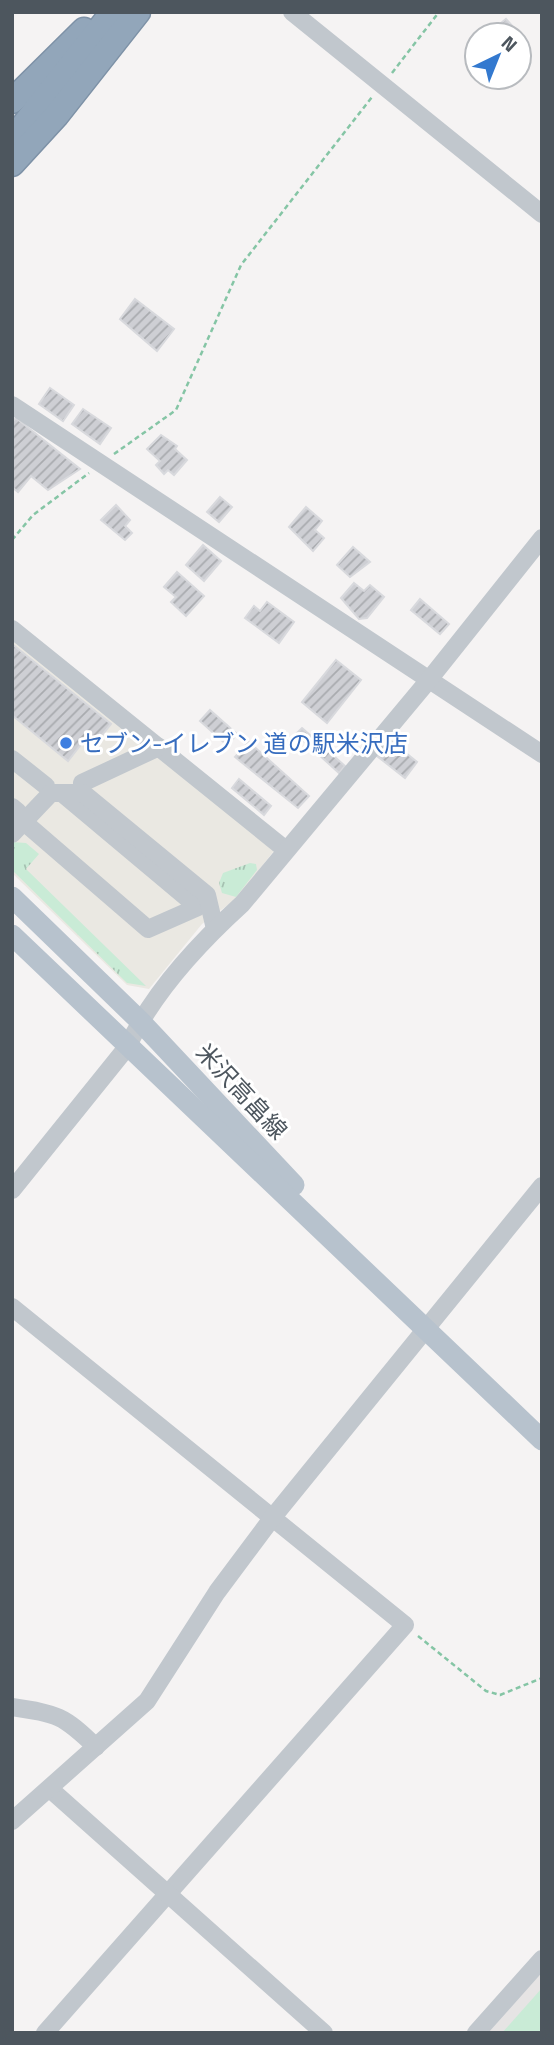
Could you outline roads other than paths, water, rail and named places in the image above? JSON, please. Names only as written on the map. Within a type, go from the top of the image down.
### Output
[{"type":"highway","points":[[12,101],[102,12]]},
{"type":"highway","points":[[12,140],[113,12]]},
{"type":"highway","points":[[12,164],[56,116],[138,12]]},
{"type":"highway","points":[[12,183],[56,116]]},
{"type":"main road","name":"米沢高畠線","points":[[12,897],[140,1021],[426,1328]]},
{"type":"main road","name":"米沢高畠線","points":[[12,935],[542,1440]]},
{"type":"street","points":[[292,12],[542,214]]},
{"type":"street","points":[[12,405],[103,462],[428,681],[542,754]]},
{"type":"street","points":[[12,1191],[128,1046],[140,1021],[215,929],[235,911],[428,681],[542,538]]},
{"type":"street","points":[[12,629],[286,850]]},
{"type":"street","points":[[12,759],[54,790],[198,907],[148,929],[16,818],[54,790],[82,783],[159,747]]},
{"type":"street","points":[[82,783],[235,911]]},
{"type":"street","points":[[54,790],[83,793],[206,895],[215,929]]},
{"type":"street","points":[[12,1821],[51,1789],[146,1701],[217,1591],[273,1517],[542,1186]]},
{"type":"street","points":[[12,1307],[405,1625],[45,2033]]},
{"type":"street","points":[[12,1707],[53,1713],[66,1718],[96,1747]]},
{"type":"street","points":[[51,1789],[324,2033]]},
{"type":"street","points":[[476,2033],[542,1959]]},
{"type":"place","name":"セブン-イレブン 道の駅米沢店","points":[[66,743]]}]
